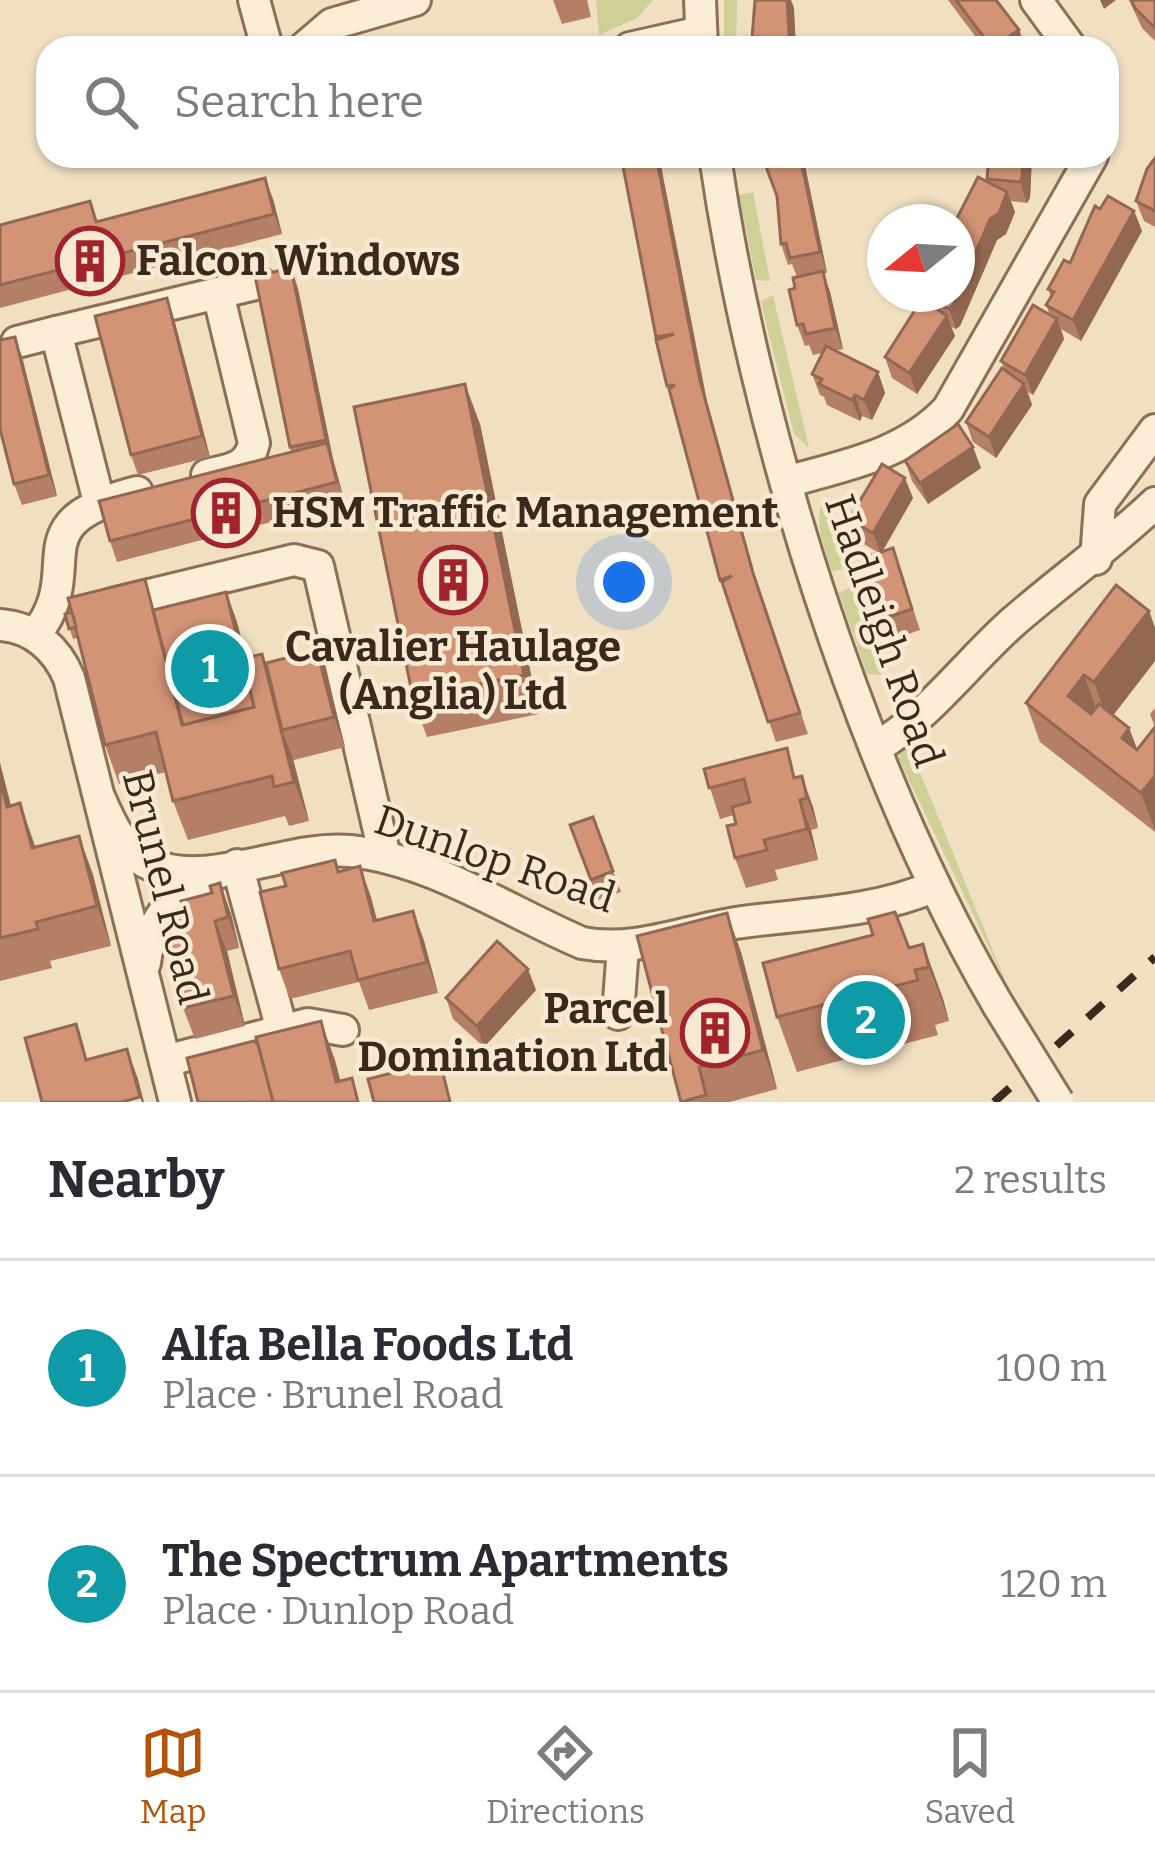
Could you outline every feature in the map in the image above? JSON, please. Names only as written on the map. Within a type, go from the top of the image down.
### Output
[{"type":"street","points":[[254,0],[264,36]]},
{"type":"street","points":[[318,36],[332,24],[415,0]]},
{"type":"street","points":[[700,0],[702,36]]},
{"type":"street","points":[[1036,0],[1062,36]]},
{"type":"street","name":"Hadleigh Road","points":[[717,168],[734,263],[789,481],[877,747],[935,886],[998,1005],[1058,1102]]},
{"type":"street","points":[[789,481],[886,452],[922,433],[948,409],[1085,168]]},
{"type":"street","points":[[17,342],[260,283]]},
{"type":"street","points":[[35,635],[56,603],[59,542],[74,520],[99,502],[242,466],[250,459],[254,443],[218,293]]},
{"type":"street","points":[[56,332],[99,502]]},
{"type":"street","points":[[1096,559],[1100,504],[1155,430]]},
{"type":"street","points":[[877,747],[907,729],[1013,622],[1096,559],[1155,503]]},
{"type":"street","points":[[0,626],[35,635],[77,613],[312,560],[322,575],[385,857]]},
{"type":"street","name":"Brunel Road","points":[[35,635],[64,667],[73,692],[175,1102]]},
{"type":"street","name":"Dunlop Road","points":[[100,799],[124,844],[152,865],[183,870],[326,849],[385,857],[457,884],[582,943],[623,947],[734,923],[879,907],[935,886]]},
{"type":"street","points":[[237,865],[282,1030]]},
{"type":"street","name":"Dunlop Road","points":[[146,989],[147,945],[161,913],[190,887],[237,865]]},
{"type":"street","points":[[618,1014],[623,947]]},
{"type":"street","points":[[165,1061],[308,1024],[343,1030]]},
{"type":"green space","points":[[596,0],[653,0],[637,18],[599,35]]},
{"type":"green space","points":[[724,0],[737,0],[736,36],[724,36]]},
{"type":"green space","points":[[753,192],[770,281],[756,280],[739,195]]},
{"type":"green space","points":[[773,295],[809,448],[794,434],[763,311],[761,301]]},
{"type":"green space","points":[[824,499],[845,569],[832,571],[823,544],[819,517]]},
{"type":"green space","points":[[851,587],[881,675],[867,674],[839,593]]},
{"type":"green space","points":[[908,743],[1007,985],[898,757]]},
{"type":"building","points":[[755,0],[787,0],[789,36],[752,36]]},
{"type":"building","points":[[956,0],[996,0],[1019,30],[1010,36],[983,36]]},
{"type":"building","points":[[1131,0],[1155,0],[1155,28],[1135,8]]},
{"type":"building","points":[[1155,158],[1155,211],[1136,201]]},
{"type":"building","points":[[623,168],[658,168],[700,381],[753,573],[800,713],[768,722],[722,582],[732,576],[720,580],[669,389],[675,385],[667,386],[656,340],[674,334],[656,337]]},
{"type":"building","points":[[766,168],[802,168],[820,252],[790,258],[786,243],[781,244],[777,196]]},
{"type":"building","points":[[988,168],[1022,168],[1020,182],[987,179]]},
{"type":"building","points":[[978,177],[1007,192],[975,254],[975,204],[964,204]]},
{"type":"building","points":[[265,178],[274,214],[0,285],[0,225],[90,201],[96,222]]},
{"type":"building","points":[[1108,196],[1134,211],[1073,320],[1046,305],[1054,292],[1048,289],[1064,260],[1070,263],[1095,206],[1100,209]]},
{"type":"building","points":[[291,268],[326,440],[290,447],[255,276]]},
{"type":"building","points":[[823,271],[835,328],[806,334],[803,324],[797,325],[789,290],[795,288],[793,278]]},
{"type":"building","points":[[167,298],[202,436],[131,455],[95,316]]},
{"type":"building","points":[[1033,305],[1057,319],[1025,375],[1001,361]]},
{"type":"building","points":[[914,312],[947,316],[909,373],[885,357]]},
{"type":"building","points":[[15,337],[49,475],[14,484],[0,429],[0,340]]},
{"type":"building","points":[[826,346],[878,372],[864,400],[855,395],[852,400],[819,384],[822,379],[812,374]]},
{"type":"building","points":[[1002,368],[1024,384],[989,437],[966,422]]},
{"type":"building","name":"Cavalier Haulage (Anglia) Ltd","points":[[465,384],[524,675],[413,698],[354,407]]},
{"type":"building","points":[[958,424],[973,447],[920,483],[905,461]]},
{"type":"building","points":[[327,443],[337,482],[110,541],[99,501]]},
{"type":"building","points":[[882,464],[905,478],[873,533],[849,519]]},
{"type":"building","points":[[893,548],[912,609],[886,618],[866,557]]},
{"type":"building","points":[[145,579],[182,725],[254,707],[242,659],[262,654],[294,782],[274,787],[272,776],[173,801],[156,732],[105,745],[68,598]]},
{"type":"building","points":[[1116,585],[1149,611],[1094,682],[1084,675],[1068,696],[1091,714],[1099,704],[1129,728],[1122,738],[1137,750],[1155,727],[1155,776],[1141,793],[1026,703]]},
{"type":"building","points":[[226,592],[254,707],[183,725],[153,610]]},
{"type":"building","points":[[72,612],[76,627],[69,629],[65,614]]},
{"type":"building","points":[[317,650],[334,717],[282,730],[266,663]]},
{"type":"building","points":[[787,748],[794,778],[802,776],[807,798],[800,800],[807,829],[764,840],[767,850],[735,858],[727,826],[736,824],[732,807],[750,802],[744,779],[709,788],[704,769]]},
{"type":"building","points":[[0,780],[7,807],[20,803],[32,848],[79,836],[97,906],[36,922],[38,929],[0,938]]},
{"type":"building","points":[[593,817],[613,871],[591,880],[570,825]]},
{"type":"building","points":[[335,860],[338,872],[360,866],[374,921],[413,911],[427,962],[358,980],[350,951],[279,969],[260,892],[286,886],[282,873]]},
{"type":"building","points":[[220,883],[228,917],[215,921],[234,996],[183,1008],[164,929],[187,923],[181,901],[212,893],[210,886]]},
{"type":"building","points":[[895,912],[909,948],[923,944],[929,967],[915,970],[918,980],[777,1017],[763,963],[873,935],[868,919]]},
{"type":"building","name":"Parcel Domination Ltd","points":[[727,913],[763,1050],[699,1067],[706,1095],[681,1102],[637,936]]},
{"type":"building","points":[[497,941],[528,969],[477,1026],[446,998]]},
{"type":"building","points":[[321,1021],[336,1082],[352,1078],[358,1102],[273,1102],[256,1037]]},
{"type":"building","points":[[76,1024],[86,1060],[127,1049],[140,1097],[122,1102],[42,1102],[25,1038]]},
{"type":"building","points":[[254,1041],[273,1102],[198,1102],[187,1058]]},
{"type":"building","points":[[409,1059],[411,1068],[440,1061],[450,1102],[374,1102],[368,1079],[400,1071],[398,1062]]},
{"type":"railway","points":[[994,1102],[1155,957]]},
{"type":"place","name":"Falcon Windows","points":[[90,261]]},
{"type":"place","name":"HSM Traffic Management","points":[[226,513]]},
{"type":"place","name":"Cavalier Haulage (Anglia) Ltd","points":[[453,580]]},
{"type":"place","name":"Alfa Bella Foods Ltd","points":[[210,669]]},
{"type":"place","name":"The Spectrum Apartments","points":[[866,1020]]},
{"type":"place","name":"Parcel Domination Ltd","points":[[715,1033]]}]
